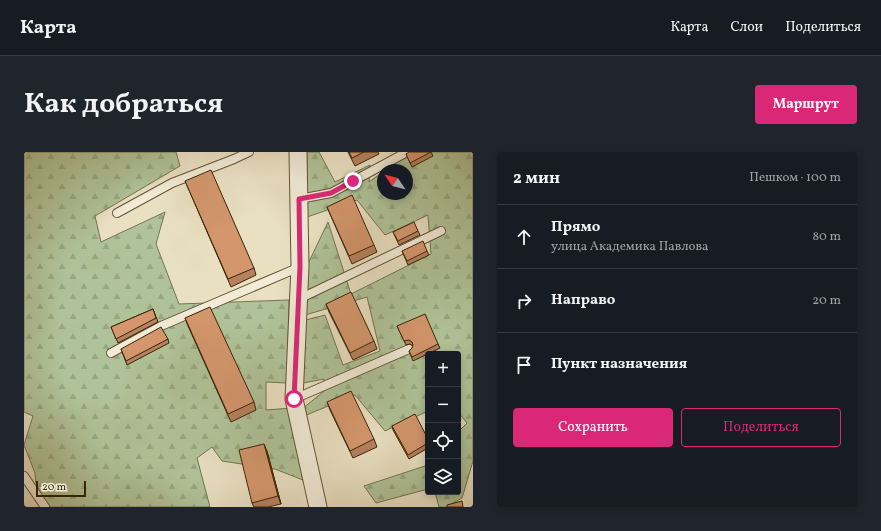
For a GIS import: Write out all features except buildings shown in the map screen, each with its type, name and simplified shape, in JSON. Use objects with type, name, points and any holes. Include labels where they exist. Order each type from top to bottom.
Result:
[{"type":"street","points":[[298,152],[300,267],[294,399],[318,507]]},
{"type":"lane","points":[[117,213],[172,183],[249,152]]},
{"type":"lane","points":[[299,199],[331,193],[407,152]]},
{"type":"lane","points":[[299,299],[441,231]]},
{"type":"lane","points":[[111,352],[161,326],[300,267]]},
{"type":"lane","points":[[294,399],[409,349]]},
{"type":"lane","points":[[24,476],[44,507]]},
{"type":"green space","points":[[24,152],[176,152],[180,166],[95,216],[101,242],[165,212],[156,244],[179,304],[289,300],[287,383],[266,382],[266,410],[292,408],[308,482],[275,469],[222,461],[212,447],[197,458],[210,507],[40,507],[38,505],[35,473],[24,445],[33,416],[24,412]]},
{"type":"green space","points":[[307,152],[319,152],[335,182],[370,165],[369,182],[377,176],[377,200],[413,200],[413,164],[394,164],[411,152],[473,152],[473,461],[462,498],[446,507],[439,507],[436,495],[461,495],[461,429],[467,423],[461,416],[461,351],[425,351],[425,412],[385,431],[355,395],[304,416],[302,409],[323,392],[324,379],[298,384],[302,321],[325,315],[343,365],[380,351],[367,297],[305,315],[307,266],[328,222],[351,294],[431,254],[428,215],[385,235],[357,200],[307,217]]},
{"type":"green space","points":[[425,466],[425,490],[376,503],[364,486]]},
{"type":"route","points":[[294,399],[300,267],[299,199],[331,193],[353,181]]}]
